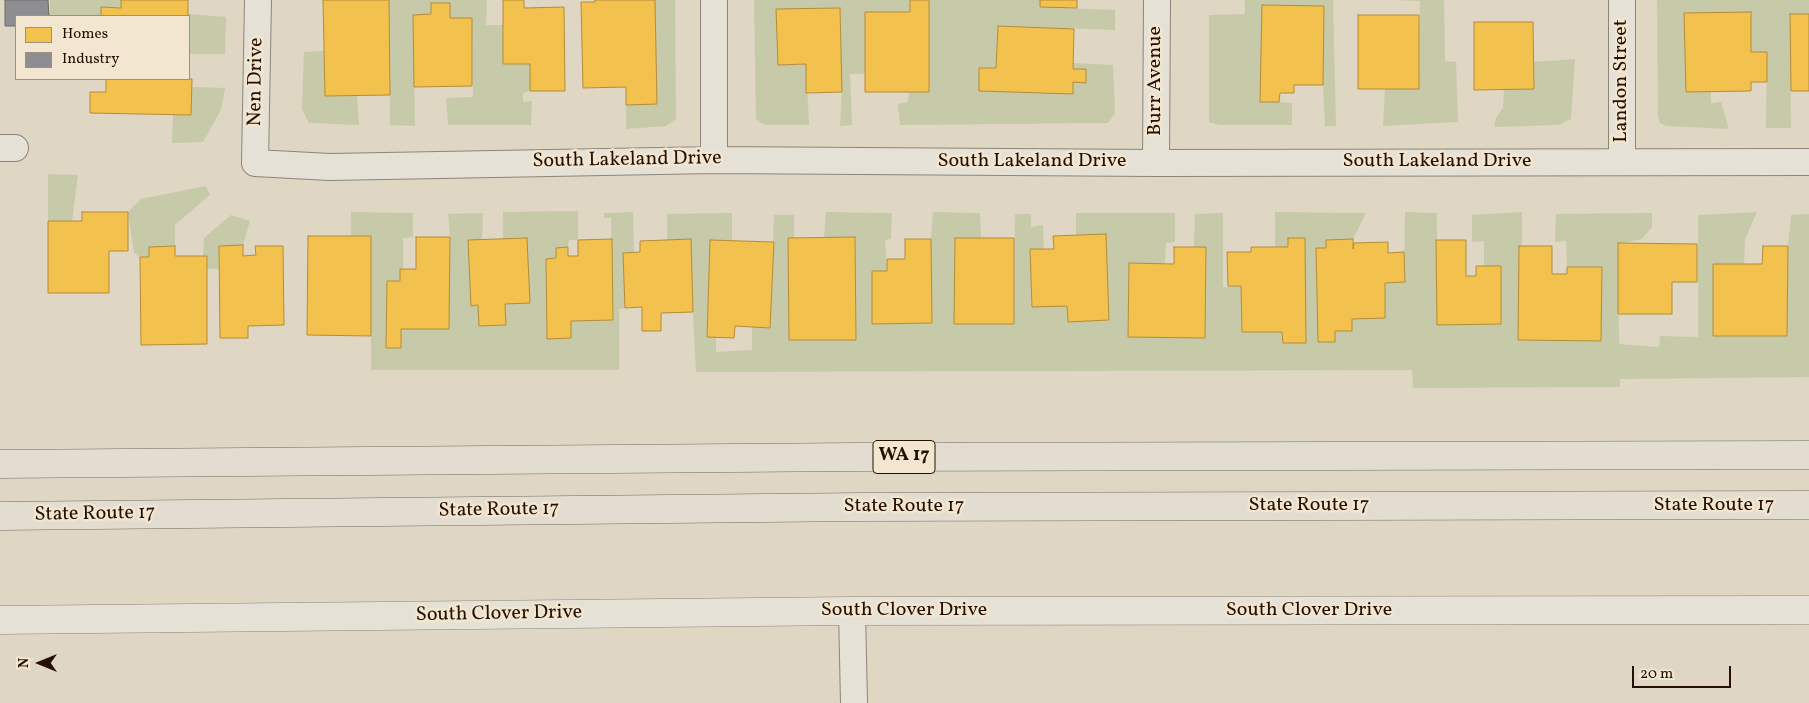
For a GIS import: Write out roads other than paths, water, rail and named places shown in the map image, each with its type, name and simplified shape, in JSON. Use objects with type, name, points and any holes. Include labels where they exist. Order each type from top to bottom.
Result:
[{"type":"highway","name":"WA 17","points":[[0,464],[856,457],[1809,455]]},
{"type":"highway","name":"State Route 17","points":[[0,516],[861,507],[1809,506]]},
{"type":"street","name":"Nen Drive","points":[[255,163],[258,0]]},
{"type":"street","points":[[714,0],[714,160]]},
{"type":"street","name":"Burr Avenue","points":[[1156,162],[1157,0]]},
{"type":"street","name":"Landon Street","points":[[1622,0],[1622,162]]},
{"type":"street","name":"South Lakeland Drive","points":[[255,163],[330,167],[714,160],[1809,162]]},
{"type":"street","name":"South Clover Drive","points":[[0,620],[852,611],[1809,610]]},
{"type":"street","points":[[852,611],[854,703]]}]
